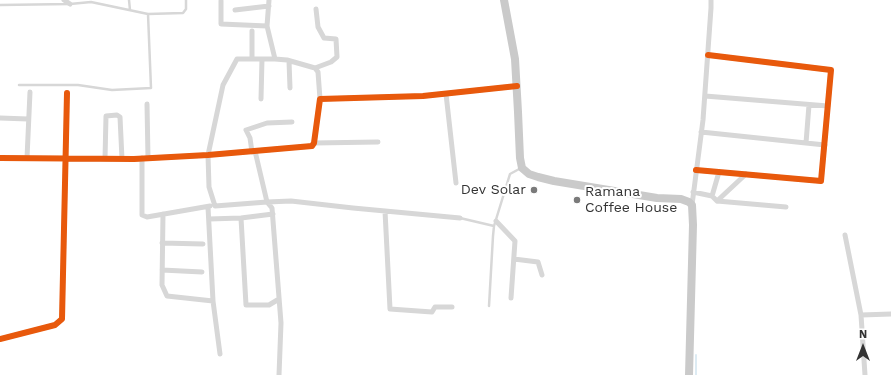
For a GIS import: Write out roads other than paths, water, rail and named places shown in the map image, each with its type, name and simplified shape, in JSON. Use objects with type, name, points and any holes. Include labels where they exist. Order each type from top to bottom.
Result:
[{"type":"main road","points":[[504,0],[515,59],[520,158],[522,168],[529,174],[554,181],[657,198],[681,200],[689,202],[692,205],[693,225],[688,375]]},
{"type":"street","points":[[64,0],[70,4]]},
{"type":"street","points":[[221,0],[221,24],[266,26]]},
{"type":"street","points":[[692,205],[705,96],[711,0]]},
{"type":"street","points":[[235,10],[269,3],[266,26],[275,59]]},
{"type":"street","points":[[215,206],[209,187],[208,155],[223,85],[238,59],[275,59],[315,68],[331,62],[337,57],[336,39],[324,38],[318,27],[316,9]]},
{"type":"street","points":[[252,31],[252,59]]},
{"type":"street","points":[[696,170],[822,181],[831,70],[708,55]]},
{"type":"street","points":[[261,99],[262,59]]},
{"type":"street","points":[[289,61],[290,88]]},
{"type":"street","points":[[314,144],[320,99],[318,72],[315,68]]},
{"type":"street","points":[[320,99],[423,96],[517,86]]},
{"type":"street","points":[[27,158],[30,92]]},
{"type":"street","points":[[0,339],[55,325],[62,319],[67,93]]},
{"type":"street","points":[[446,94],[456,183]]},
{"type":"street","points":[[705,96],[828,106]]},
{"type":"street","points":[[147,104],[142,215],[147,216],[215,206],[291,201],[460,218]]},
{"type":"street","points":[[806,143],[809,105]]},
{"type":"street","points":[[105,159],[106,116],[120,117],[122,159]]},
{"type":"street","points":[[0,118],[28,119]]},
{"type":"street","points":[[279,375],[281,323],[273,214],[272,208],[267,202],[254,151],[246,130],[267,123],[292,122]]},
{"type":"street","points":[[701,132],[825,145]]},
{"type":"street","points":[[0,158],[122,159],[208,155],[312,146],[314,144],[378,142]]},
{"type":"street","points":[[712,196],[719,172]]},
{"type":"street","points":[[717,201],[746,174]]},
{"type":"street","points":[[693,192],[712,196],[717,201],[786,207]]},
{"type":"street","points":[[208,207],[213,300],[220,354]]},
{"type":"street","points":[[385,211],[390,309],[432,312],[435,307],[452,307]]},
{"type":"street","points":[[163,214],[162,285],[167,296],[213,300]]},
{"type":"street","points":[[209,218],[240,218],[273,214]]},
{"type":"street","points":[[240,218],[246,305],[269,305],[279,299]]},
{"type":"street","points":[[495,223],[515,241],[511,298]]},
{"type":"street","points":[[845,235],[861,315],[865,375]]},
{"type":"street","points":[[162,243],[203,244]]},
{"type":"street","points":[[514,259],[538,262],[542,274]]},
{"type":"street","points":[[162,270],[202,272]]},
{"type":"street","points":[[861,315],[891,314]]},
{"type":"lane","points":[[129,0],[130,10]]},
{"type":"lane","points":[[0,5],[70,4],[91,1],[148,14],[183,13],[186,9],[186,0]]},
{"type":"lane","points":[[19,85],[78,85],[112,90],[151,88],[148,14]]},
{"type":"lane","points":[[489,306],[495,223],[510,174],[522,168]]},
{"type":"lane","points":[[460,218],[495,223]]},
{"type":"waterway","points":[[696,355],[696,375]]},
{"type":"place","name":"Dev Solar","points":[[534,190]]},
{"type":"place","name":"Ramana Coffee House","points":[[577,200]]}]
